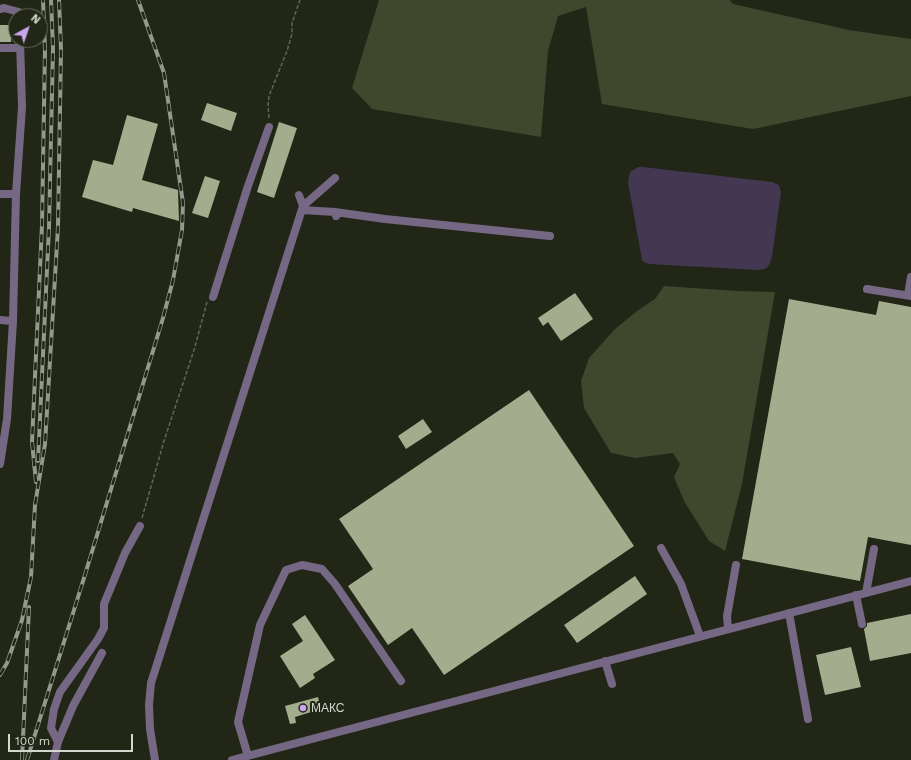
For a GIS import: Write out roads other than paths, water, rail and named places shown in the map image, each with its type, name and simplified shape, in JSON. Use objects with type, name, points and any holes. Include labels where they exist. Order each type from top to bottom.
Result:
[{"type":"street","points":[[0,464],[1,449],[7,419],[13,321],[16,194],[22,107],[20,48]]},
{"type":"street","points":[[213,297],[248,186],[269,126]]},
{"type":"street","points":[[155,760],[150,729],[151,683],[302,208],[335,178]]},
{"type":"street","points":[[0,194],[16,194]]},
{"type":"street","points":[[299,195],[302,208]]},
{"type":"street","points":[[302,208],[335,214],[550,236]]},
{"type":"street","points":[[867,288],[910,296],[911,277]]},
{"type":"street","points":[[0,320],[13,321]]},
{"type":"street","points":[[58,742],[52,728],[54,709],[60,692],[98,640],[104,628],[104,604],[125,553],[140,526]]},
{"type":"street","points":[[661,548],[681,584],[700,636]]},
{"type":"street","points":[[866,593],[874,549]]},
{"type":"street","points":[[248,756],[238,722],[260,625],[286,570],[302,565],[322,569],[335,584],[401,681]]},
{"type":"street","points":[[728,628],[727,616],[736,565]]},
{"type":"street","points":[[232,760],[728,628],[911,581]]},
{"type":"street","points":[[856,595],[862,624]]},
{"type":"street","points":[[789,612],[808,719]]},
{"type":"street","points":[[54,760],[58,742],[73,706],[102,653]]},
{"type":"street","points":[[605,661],[612,684]]},
{"type":"railway","points":[[36,482],[32,442],[42,225],[45,49],[43,0]]},
{"type":"railway","points":[[38,461],[49,227],[53,48],[51,0]]},
{"type":"railway","points":[[0,675],[7,663],[22,620],[31,577],[35,505],[45,444],[58,227],[61,49],[59,0]]},
{"type":"railway","points":[[27,760],[163,318],[173,280],[182,230],[183,203],[164,73],[138,0]]},
{"type":"railway","points":[[22,760],[29,607]]},
{"type":"place","name":"МАКС","points":[[303,708]]}]
